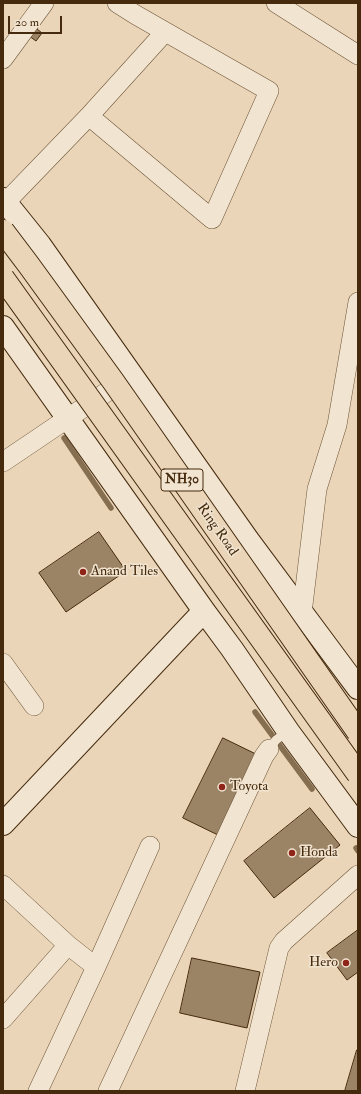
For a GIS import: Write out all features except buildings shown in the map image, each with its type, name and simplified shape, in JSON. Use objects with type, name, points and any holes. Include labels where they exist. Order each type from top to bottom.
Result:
[{"type":"highway","name":"Ring Road","points":[[3,231],[113,381],[358,732]]},
{"type":"highway","name":"Ring Road","points":[[3,278],[358,774]]},
{"type":"street","points":[[3,59],[44,3]]},
{"type":"street","points":[[89,116],[212,218],[269,91],[117,3]]},
{"type":"street","points":[[276,3],[358,55]]},
{"type":"street","points":[[165,32],[89,116],[4,200],[40,245],[248,540],[358,688]]},
{"type":"street","points":[[302,612],[317,489],[337,425],[358,302]]},
{"type":"street","points":[[3,327],[68,418],[200,616],[232,649],[278,740],[358,826]]},
{"type":"street","points":[[3,462],[132,375]]},
{"type":"street","points":[[3,824],[200,616]]},
{"type":"street","points":[[3,663],[34,706]]},
{"type":"street","points":[[108,1091],[264,756],[278,740]]},
{"type":"street","points":[[38,1091],[150,846]]},
{"type":"street","points":[[245,1091],[279,948],[284,941],[358,875]]},
{"type":"street","points":[[3,885],[68,945],[96,967]]},
{"type":"street","points":[[3,1019],[68,945]]},
{"type":"waterway","points":[[64,438],[111,508]]},
{"type":"waterway","points":[[255,712],[312,789]]},
{"type":"place","name":"Anand Tiles","points":[[83,572]]},
{"type":"place","name":"Toyota","points":[[222,787]]},
{"type":"place","name":"Honda","points":[[292,853]]},
{"type":"place","name":"Hero","points":[[346,963]]}]
